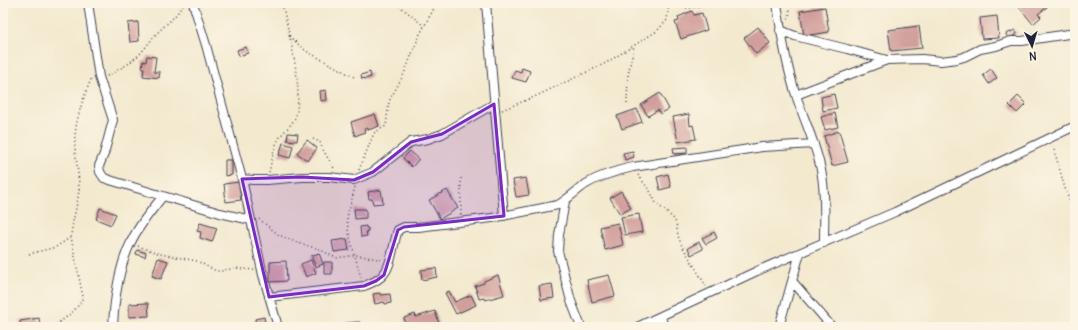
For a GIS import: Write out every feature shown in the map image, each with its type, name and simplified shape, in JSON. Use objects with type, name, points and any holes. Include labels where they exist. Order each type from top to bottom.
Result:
[{"type":"street","points":[[88,3],[97,66],[113,120],[104,154],[99,166],[100,172],[104,178],[113,182],[220,213],[251,220]]},
{"type":"street","points":[[193,3],[210,59],[242,179],[262,271],[278,327]]},
{"type":"street","points":[[486,3],[490,33],[504,216]]},
{"type":"street","points":[[777,3],[786,62],[796,95],[814,144],[821,171],[824,193],[824,243]]},
{"type":"street","points":[[782,31],[795,36],[887,60],[957,59],[980,49],[1011,41],[1075,34]]},
{"type":"street","points":[[796,95],[887,60]]},
{"type":"street","points":[[242,179],[267,180],[302,177],[356,180],[373,172],[411,142],[428,139],[442,134],[495,108]]},
{"type":"street","points":[[637,327],[757,271],[895,212],[1075,126]]},
{"type":"street","points":[[269,297],[364,286],[376,281],[384,275],[390,262],[394,240],[398,230],[404,227],[504,216],[558,205],[598,177],[632,168],[762,147],[814,144]]},
{"type":"street","points":[[114,327],[117,288],[124,257],[140,226],[163,196]]},
{"type":"street","points":[[565,201],[559,235],[558,251],[571,301],[581,327]]},
{"type":"street","points":[[779,327],[800,253]]},
{"type":"street","points":[[793,282],[832,327]]},
{"type":"street","points":[[661,317],[664,327]]},
{"type":"path","points":[[100,80],[128,64],[141,53],[156,34],[174,17],[185,3]]},
{"type":"path","points":[[267,180],[279,138],[295,117],[298,101],[298,82],[282,3]]},
{"type":"path","points":[[396,3],[424,26]]},
{"type":"path","points":[[364,286],[348,230],[347,217],[356,180],[374,134],[386,126],[389,101],[404,74],[409,58],[437,3]]},
{"type":"path","points":[[495,108],[534,97],[606,63],[658,31],[667,20],[670,6],[669,3]]},
{"type":"path","points":[[670,6],[687,9],[698,7],[706,3]]},
{"type":"path","points":[[782,31],[788,24],[790,3]]},
{"type":"path","points":[[289,36],[306,51],[354,77]]},
{"type":"path","points":[[627,104],[628,76],[634,46]]},
{"type":"path","points":[[53,327],[70,315],[82,301],[83,297],[70,237],[79,186],[74,146],[78,117],[84,95],[97,66]]},
{"type":"path","points":[[313,138],[320,142],[340,179]]},
{"type":"path","points":[[1050,138],[1075,216]]},
{"type":"path","points":[[632,168],[645,183],[656,203],[674,219],[681,244],[711,293]]},
{"type":"path","points":[[460,222],[462,178]]},
{"type":"path","points":[[249,210],[279,235],[295,242],[319,249],[336,258],[356,255],[390,262]]},
{"type":"path","points":[[29,254],[56,247],[70,237]]},
{"type":"path","points":[[130,243],[160,254],[198,261],[216,271],[236,268],[262,271]]},
{"type":"highlighted area","points":[[494,104],[504,216],[404,227],[398,230],[384,275],[376,281],[364,286],[269,297],[242,179],[302,177],[354,180],[373,172],[411,142],[442,134]]},
{"type":"building","points":[[1024,3],[1044,3],[1047,7],[1038,14],[1041,17],[1033,24],[1019,7]]},
{"type":"building","points":[[825,7],[829,32],[804,36],[800,11]]},
{"type":"building","points":[[692,11],[694,15],[702,13],[707,30],[681,39],[675,22],[679,21],[678,17]]},
{"type":"building","points":[[997,16],[999,38],[982,39],[980,18]]},
{"type":"building","points":[[138,22],[139,41],[130,42],[128,23]]},
{"type":"building","points":[[919,26],[922,48],[891,51],[888,30]]},
{"type":"building","points":[[758,27],[770,43],[756,54],[744,38]]},
{"type":"building","points":[[1015,30],[1017,34],[1008,39],[1006,34]]},
{"type":"building","points":[[246,47],[248,53],[239,56],[237,50]]},
{"type":"building","points":[[147,56],[156,57],[154,72],[160,72],[159,78],[143,76],[143,61],[146,62]]},
{"type":"building","points":[[522,68],[530,71],[526,82],[512,78],[515,70],[521,72]]},
{"type":"building","points":[[991,69],[997,78],[989,84],[983,75]]},
{"type":"building","points":[[370,72],[371,77],[362,79],[361,75]]},
{"type":"building","points":[[326,90],[327,100],[321,101],[320,91]]},
{"type":"building","points":[[660,93],[669,109],[660,114],[658,110],[648,116],[641,105]]},
{"type":"building","points":[[834,94],[837,108],[823,111],[821,97]]},
{"type":"building","points":[[1018,96],[1026,104],[1017,113],[1009,105]]},
{"type":"building","points":[[637,109],[642,122],[622,129],[617,116]]},
{"type":"building","points":[[835,113],[838,127],[825,130],[821,117]]},
{"type":"building","points":[[375,114],[379,126],[368,130],[368,128],[364,129],[365,132],[355,136],[351,122]]},
{"type":"building","points":[[689,114],[690,126],[693,125],[696,139],[678,142],[673,117]]},
{"type":"building","points":[[839,131],[848,162],[832,166],[824,136]]},
{"type":"building","points":[[288,133],[298,134],[297,141],[287,140]]},
{"type":"building","points":[[307,140],[317,148],[308,161],[297,153]]},
{"type":"building","points":[[283,143],[293,146],[290,158],[279,155]]},
{"type":"building","points":[[687,147],[687,153],[674,154],[673,148]]},
{"type":"building","points":[[410,151],[419,159],[412,167],[403,158]]},
{"type":"building","points":[[633,151],[634,157],[625,160],[623,153]]},
{"type":"building","points":[[225,160],[232,160],[232,175],[225,176]]},
{"type":"building","points":[[668,174],[671,187],[660,190],[657,177]]},
{"type":"building","points":[[526,178],[529,195],[516,197],[513,180]]},
{"type":"building","points":[[239,182],[241,200],[226,202],[224,184]]},
{"type":"building","points":[[381,190],[383,203],[373,204],[372,199],[369,199],[368,192]]},
{"type":"building","points":[[447,190],[458,208],[440,219],[429,200]]},
{"type":"building","points":[[621,191],[631,208],[620,214],[610,198]]},
{"type":"building","points":[[100,208],[116,214],[111,225],[96,219]]},
{"type":"building","points":[[354,209],[366,209],[366,218],[355,219]]},
{"type":"building","points":[[639,214],[642,232],[625,235],[621,217]]},
{"type":"building","points":[[200,223],[217,228],[212,242],[200,238],[201,232],[197,231]]},
{"type":"building","points":[[618,223],[623,245],[605,250],[600,227]]},
{"type":"building","points":[[366,226],[366,228],[368,228],[368,231],[366,231],[367,236],[361,237],[360,227]]},
{"type":"building","points":[[714,232],[717,238],[706,244],[702,238]]},
{"type":"building","points":[[347,239],[349,250],[334,252],[332,241]]},
{"type":"building","points":[[699,242],[703,249],[691,255],[688,248]]},
{"type":"building","points":[[137,250],[146,253],[145,257],[136,254]]},
{"type":"building","points":[[319,253],[323,264],[316,267],[311,256]]},
{"type":"building","points":[[158,258],[168,261],[161,279],[152,276]]},
{"type":"building","points":[[311,260],[316,273],[306,277],[301,264]]},
{"type":"building","points":[[286,261],[287,281],[270,282],[270,262]]},
{"type":"building","points":[[324,262],[332,262],[332,274],[324,274]]},
{"type":"building","points":[[436,268],[437,277],[422,280],[421,270]]},
{"type":"building","points":[[498,275],[504,295],[485,300],[484,298],[479,299],[475,286]]},
{"type":"building","points":[[609,275],[615,296],[592,302],[587,280]]},
{"type":"building","points":[[552,284],[554,298],[541,300],[539,286]]},
{"type":"building","points":[[449,291],[455,302],[471,295],[476,305],[456,314],[445,293]]},
{"type":"building","points":[[380,293],[381,295],[390,294],[391,303],[385,304],[384,302],[375,304],[373,294]]},
{"type":"building","points":[[148,303],[149,316],[129,317],[129,304]]},
{"type":"building","points":[[435,311],[440,327],[407,327],[404,318],[415,314],[416,317]]},
{"type":"building","points":[[264,317],[266,327],[256,327],[255,319]]},
{"type":"building","points":[[39,318],[40,327],[21,327],[20,321]]},
{"type":"building","points":[[360,322],[360,327],[346,327],[346,323]]}]
